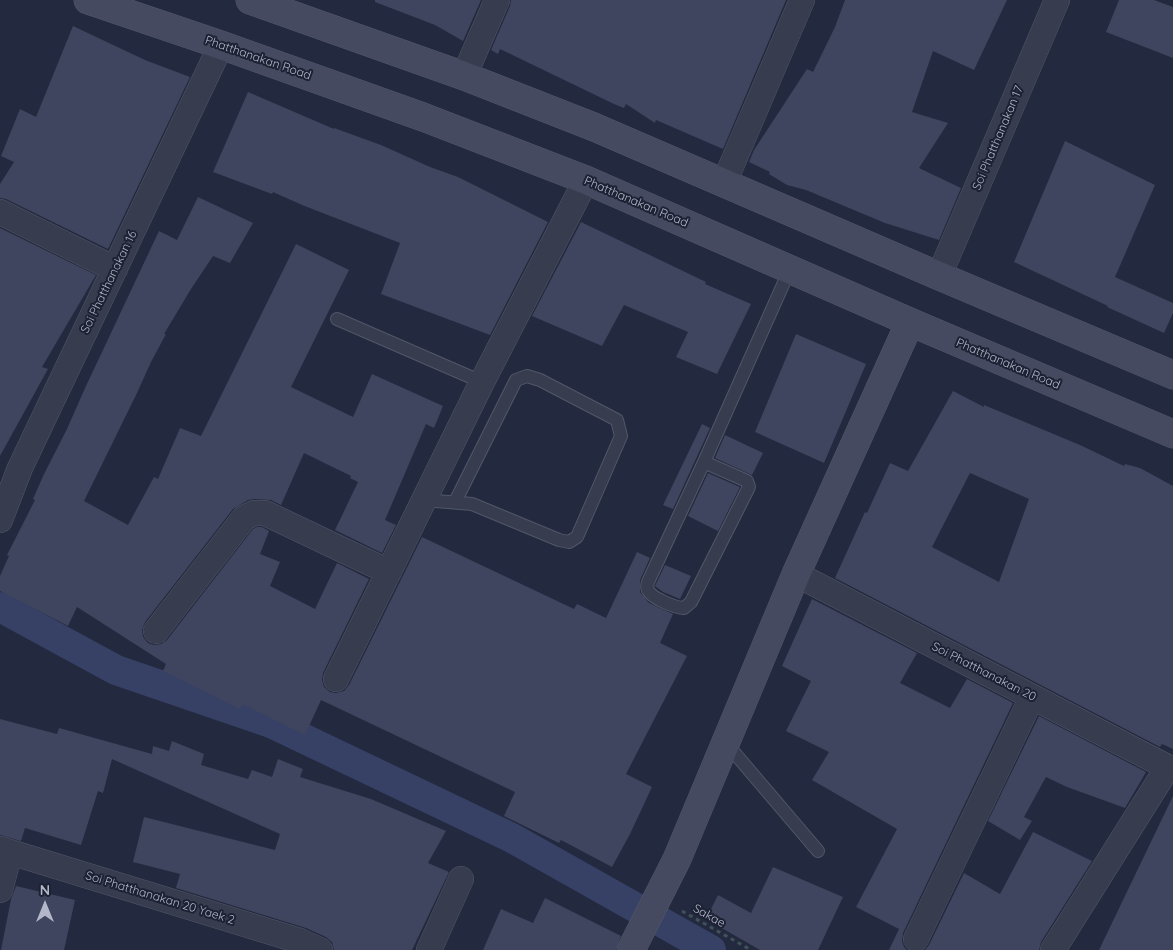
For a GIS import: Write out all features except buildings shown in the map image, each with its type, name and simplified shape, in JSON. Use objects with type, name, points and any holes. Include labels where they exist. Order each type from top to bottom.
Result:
[{"type":"main road","name":"Phatthanakan Road","points":[[88,0],[423,117],[586,180],[910,322],[1173,434]]},
{"type":"main road","points":[[250,0],[464,76],[594,127],[1173,375]]},
{"type":"main road","points":[[634,945],[676,859],[796,574],[910,322]]},
{"type":"street","points":[[464,76],[497,0]]},
{"type":"street","points":[[724,182],[802,0]]},
{"type":"street","name":"Soi Phatthanakan 17","points":[[939,276],[1057,0]]},
{"type":"street","name":"Soi Phatthanakan 16","points":[[0,520],[10,463],[115,269],[221,45]]},
{"type":"street","points":[[336,679],[482,382],[586,180]]},
{"type":"street","points":[[0,212],[115,269]]},
{"type":"street","points":[[156,631],[244,518],[254,513],[265,513],[389,572]]},
{"type":"street","name":"Soi Phatthanakan 20","points":[[796,574],[1170,769]]},
{"type":"street","points":[[916,939],[1032,697]]},
{"type":"street","points":[[1053,950],[1170,769]]},
{"type":"street","points":[[0,890],[5,850]]},
{"type":"street","name":"Soi Phatthanakan 20 Yaek 2","points":[[5,850],[300,941],[320,950]]},
{"type":"street","points":[[428,950],[461,879]]},
{"type":"lane","points":[[704,462],[747,481],[749,487],[691,602],[684,608],[677,608],[651,594],[647,589],[648,582],[790,269]]},
{"type":"lane","points":[[337,319],[482,382]]},
{"type":"lane","points":[[424,500],[472,504],[559,540],[569,542],[577,537],[621,436],[617,420],[540,380],[527,376],[516,380],[455,502]]},
{"type":"lane","points":[[725,742],[818,851]]},
{"type":"path","name":"Sakae","points":[[658,898],[751,950]]},
{"type":"waterway","points":[[0,607],[116,670],[271,723],[512,838],[711,950]]}]
